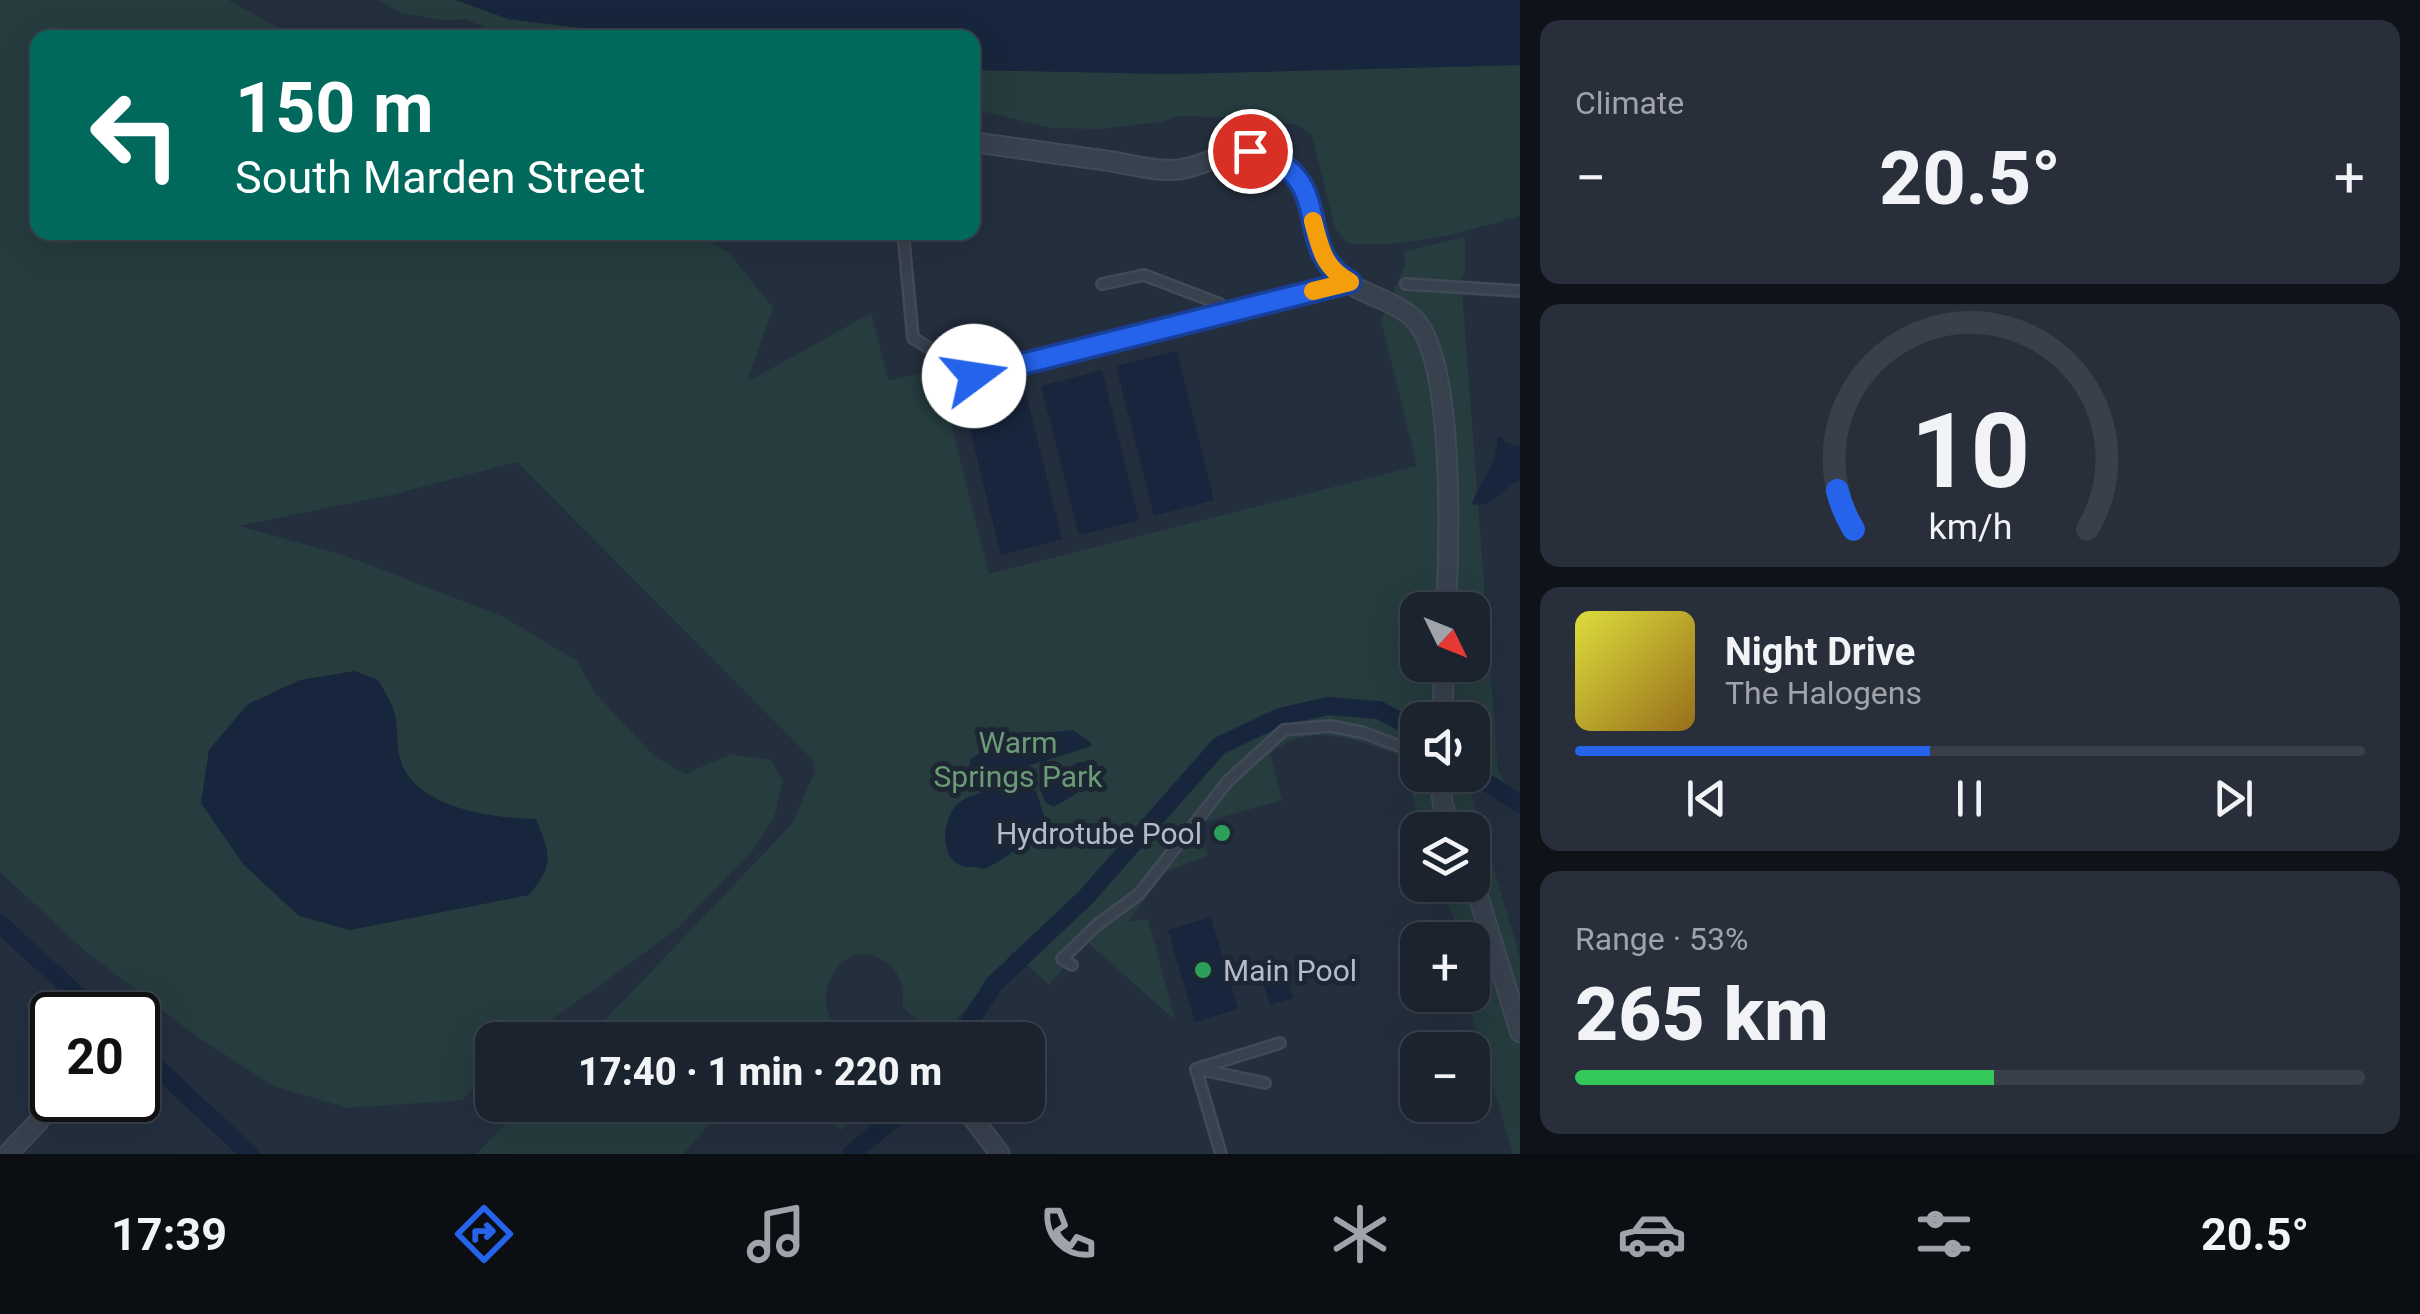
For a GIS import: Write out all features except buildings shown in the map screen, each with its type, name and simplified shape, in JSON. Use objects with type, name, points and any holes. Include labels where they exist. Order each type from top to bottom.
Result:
[{"type":"street","points":[[980,143],[1172,171],[1228,153],[1250,151],[1270,156],[1294,171],[1304,186],[1322,252],[1332,272],[1396,306],[1415,320],[1430,344],[1438,371],[1448,486],[1446,592]]},
{"type":"street","points":[[1480,902],[1520,1032]]},
{"type":"street","points":[[8,1154],[38,1122]]},
{"type":"street","points":[[975,1122],[1000,1154]]},
{"type":"lane","points":[[905,240],[913,338],[974,376],[1350,282]]},
{"type":"lane","points":[[1102,284],[1144,274],[1220,304],[1224,314]]},
{"type":"lane","points":[[1406,284],[1520,291]]},
{"type":"lane","points":[[1072,965],[1062,959],[1097,925],[1138,894],[1228,781],[1284,730],[1330,726],[1400,746]]},
{"type":"lane","points":[[1196,1069],[1280,1043]]},
{"type":"lane","points":[[1196,1069],[1265,1083]]},
{"type":"lane","points":[[1196,1069],[1221,1154]]},
{"type":"green space","name":"Warm Springs Park","points":[[0,0],[228,0],[283,30],[30,30],[30,240],[708,240],[729,253],[773,308],[747,382],[871,313],[888,381],[937,369],[989,574],[1417,466],[1381,321],[1406,263],[1403,252],[1465,237],[1465,275],[1461,277],[1485,592],[1400,592],[1400,682],[1490,682],[1490,664],[1498,771],[1508,786],[1490,775],[1490,702],[1400,702],[1400,756],[1357,741],[1321,735],[1286,743],[1270,754],[1282,800],[1201,823],[1208,855],[1166,872],[1127,922],[1148,919],[1175,1020],[1086,941],[1049,985],[1013,952],[954,1022],[919,1022],[902,1006],[901,982],[896,972],[887,963],[866,954],[849,958],[835,970],[826,1005],[834,1022],[603,1022],[792,824],[815,771],[812,759],[517,462],[391,495],[239,526],[346,556],[504,617],[577,661],[595,693],[655,757],[686,774],[731,754],[771,760],[783,781],[774,818],[753,850],[677,929],[549,1022],[475,1022],[475,1085],[463,1100],[348,1108],[273,1086],[160,1009],[160,992],[138,992],[84,950],[0,872]]},
{"type":"green space","points":[[378,0],[456,0],[508,19],[597,30],[493,30],[465,19],[445,21],[401,13]]},
{"type":"green space","points":[[1520,65],[1520,216],[1434,238],[1391,244],[1347,243],[1335,228],[1312,136],[1298,125],[1246,118],[1179,116],[1161,122],[1098,129],[1050,128],[980,111],[980,70],[1173,74]]},
{"type":"green space","points":[[1412,792],[1471,792],[1477,812],[1416,812]]},
{"type":"green space","points":[[1490,856],[1520,957],[1520,1154],[1513,1154],[1490,1076],[1490,1032],[1477,1032],[1471,1012],[1490,1012],[1490,922],[1452,922],[1447,902],[1490,902]]},
{"type":"green space","points":[[507,1122],[712,1122],[683,1154],[476,1154]]},
{"type":"green space","points":[[832,1122],[850,1122],[840,1131]]},
{"type":"water","points":[[456,0],[1520,0],[1520,65],[1173,74],[980,70],[980,30],[597,30],[508,19]]},
{"type":"water","points":[[1177,351],[1214,500],[1154,516],[1116,366]]},
{"type":"water","points":[[1102,370],[1139,520],[1079,535],[1041,386]]},
{"type":"water","points":[[1025,390],[1062,539],[1001,555],[964,405]]},
{"type":"water","points":[[1501,436],[1506,443],[1520,446],[1520,480],[1486,503],[1472,504],[1492,464]]},
{"type":"water","points":[[355,671],[378,680],[388,697],[395,715],[401,762],[414,783],[428,794],[463,809],[536,819],[548,859],[543,875],[529,895],[350,930],[299,916],[243,864],[201,803],[209,750],[248,704],[300,680]]},
{"type":"water","points":[[1073,730],[1092,746],[1015,770],[994,783],[968,791],[970,760],[990,747],[1012,738],[1028,739],[1041,733]]},
{"type":"water","points":[[1089,762],[1094,769],[1089,781],[1054,807],[1046,803],[1039,787],[1043,780],[1063,780],[1068,768]]},
{"type":"water","points":[[1015,777],[1019,789],[1036,791],[1045,818],[1018,848],[984,869],[958,864],[950,856],[945,839],[952,812],[963,800],[999,786]]},
{"type":"water","name":"Main Pool","points":[[1211,917],[1238,1009],[1195,1022],[1168,930]]},
{"type":"water","points":[[1285,972],[1293,998],[1270,1005],[1262,979]]},
{"type":"waterway","points":[[970,1022],[994,984],[1086,897],[1219,746],[1280,717],[1328,706],[1379,710],[1400,721]]},
{"type":"waterway","points":[[1490,785],[1520,804]]},
{"type":"waterway","points":[[0,924],[74,992]]},
{"type":"waterway","points":[[160,1070],[250,1154]]},
{"type":"waterway","points":[[851,1154],[890,1122]]},
{"type":"slow traffic","points":[[1313,221],[1332,272],[1350,282],[1313,291]]},
{"type":"place","name":"Hydrotube Pool","points":[[1222,833]]},
{"type":"place","name":"Main Pool","points":[[1203,970]]},
{"type":"route","points":[[974,376],[1350,282],[1332,272],[1322,252],[1304,186],[1294,171],[1270,156],[1250,151]]}]
